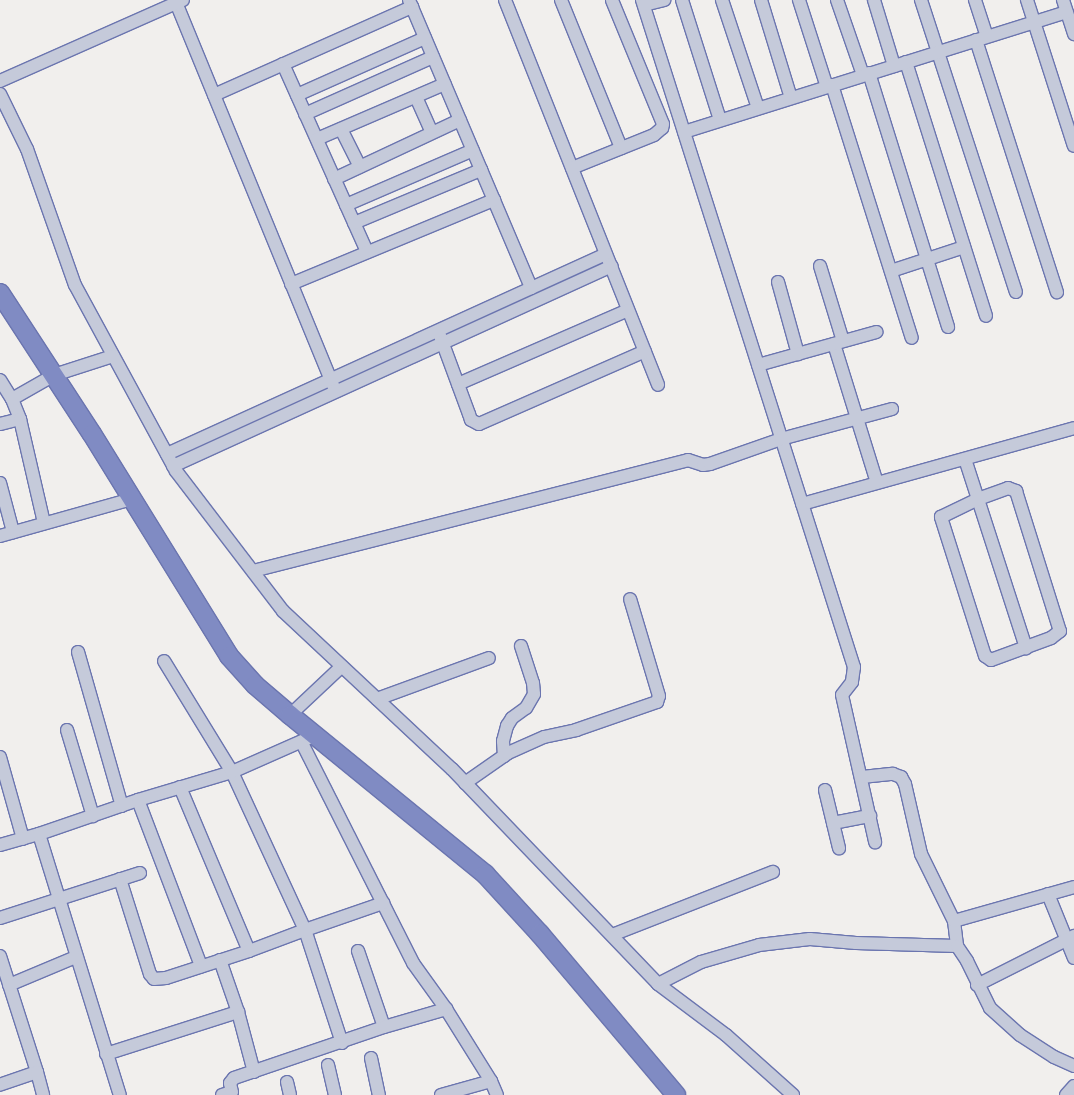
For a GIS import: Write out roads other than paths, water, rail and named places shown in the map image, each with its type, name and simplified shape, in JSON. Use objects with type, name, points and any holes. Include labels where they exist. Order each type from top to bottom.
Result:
[{"type":"highway","points":[[0,293],[54,375],[230,656],[255,685],[290,715],[308,739],[485,874],[540,934],[676,1095]]},
{"type":"street","points":[[505,0],[658,385]]},
{"type":"street","points":[[561,0],[621,148]]},
{"type":"street","points":[[572,168],[658,134],[663,124],[612,0]]},
{"type":"street","points":[[664,0],[643,2],[854,667],[852,682],[842,694],[875,842]]},
{"type":"street","points":[[682,0],[720,120]]},
{"type":"street","points":[[722,0],[758,108]]},
{"type":"street","points":[[762,0],[791,98]]},
{"type":"street","points":[[799,0],[830,86],[912,338]]},
{"type":"street","points":[[836,0],[866,74],[948,327]]},
{"type":"street","points":[[874,0],[900,64],[986,316]]},
{"type":"street","points":[[921,0],[1016,292]]},
{"type":"street","points":[[975,0],[982,38],[1057,292]]},
{"type":"street","points":[[1027,0],[1036,21],[1074,146]]},
{"type":"street","points":[[0,81],[178,1],[214,95],[333,385]]},
{"type":"street","points":[[214,95],[411,4],[531,288]]},
{"type":"street","points":[[684,132],[1036,21],[1065,6],[1074,34]]},
{"type":"street","points":[[297,95],[425,38]]},
{"type":"street","points":[[306,114],[434,57]]},
{"type":"street","points":[[283,64],[367,252]]},
{"type":"street","points":[[317,139],[445,84]]},
{"type":"street","points":[[0,94],[27,149],[75,285],[113,356],[170,460],[283,611],[465,783],[658,984],[726,1035],[792,1095]]},
{"type":"street","points":[[416,97],[432,134]]},
{"type":"street","points":[[334,179],[460,120]]},
{"type":"street","points":[[341,129],[360,167]]},
{"type":"street","points":[[346,205],[473,150]]},
{"type":"street","points":[[354,223],[481,170]]},
{"type":"street","points":[[291,284],[494,200]]},
{"type":"street","points":[[891,271],[964,247]]},
{"type":"street","points":[[440,336],[531,288],[606,254]]},
{"type":"street","points":[[170,460],[440,336],[611,266]]},
{"type":"street","points":[[820,266],[858,418],[877,484]]},
{"type":"street","points":[[778,282],[798,354]]},
{"type":"street","points":[[458,384],[628,310]]},
{"type":"street","points":[[758,365],[876,332]]},
{"type":"street","points":[[440,336],[471,420],[479,424],[645,351]]},
{"type":"street","points":[[12,399],[54,375],[113,356]]},
{"type":"street","points":[[0,380],[12,399],[20,419],[44,523]]},
{"type":"street","points":[[252,571],[688,460],[703,465],[710,464],[781,439],[892,409]]},
{"type":"street","points":[[0,424],[20,419]]},
{"type":"street","points":[[802,504],[1074,428]]},
{"type":"street","points":[[965,459],[1026,648]]},
{"type":"street","points":[[0,483],[13,532]]},
{"type":"street","points":[[1008,488],[1016,491],[1060,628],[1057,634],[1026,648],[997,659],[991,660],[985,656],[941,519],[946,513],[1008,488]]},
{"type":"street","points":[[0,536],[132,499]]},
{"type":"street","points":[[465,783],[504,756],[544,737],[576,730],[657,702],[659,696],[630,599]]},
{"type":"street","points":[[504,756],[503,741],[507,726],[512,718],[526,708],[534,694],[533,683],[521,646]]},
{"type":"street","points":[[78,652],[122,806]]},
{"type":"street","points":[[377,699],[489,658]]},
{"type":"street","points":[[164,661],[232,772],[305,930],[342,1043]]},
{"type":"street","points":[[290,715],[342,666]]},
{"type":"street","points":[[67,730],[93,816]]},
{"type":"street","points":[[0,845],[39,834],[138,800],[232,772],[308,739],[383,903],[413,963],[446,1009],[491,1081],[497,1095]]},
{"type":"street","points":[[0,757],[23,839]]},
{"type":"street","points":[[862,777],[893,774],[901,776],[905,784],[921,854],[954,921],[957,946],[967,961],[977,985],[990,1008],[1003,1022],[1037,1047],[1074,1066]]},
{"type":"street","points":[[180,787],[249,951]]},
{"type":"street","points":[[825,790],[839,848]]},
{"type":"street","points":[[138,800],[201,966]]},
{"type":"street","points":[[833,823],[870,816]]},
{"type":"street","points":[[39,834],[120,1095]]},
{"type":"street","points":[[0,918],[140,872]]},
{"type":"street","points":[[612,935],[772,872]]},
{"type":"street","points":[[120,879],[154,979],[166,978],[249,951],[383,903]]},
{"type":"street","points":[[954,921],[1074,888]]},
{"type":"street","points":[[1048,894],[1070,938],[1074,958]]},
{"type":"street","points":[[977,985],[1070,938]]},
{"type":"street","points":[[658,984],[701,962],[759,945],[810,939],[856,943],[957,946]]},
{"type":"street","points":[[358,951],[384,1027]]},
{"type":"street","points":[[0,956],[43,1095]]},
{"type":"street","points":[[9,985],[76,957]]},
{"type":"street","points":[[220,960],[238,1012],[254,1072]]},
{"type":"street","points":[[229,1094],[232,1079],[342,1043],[384,1027],[446,1009]]},
{"type":"street","points":[[106,1054],[238,1012]]},
{"type":"street","points":[[371,1058],[379,1095]]},
{"type":"street","points":[[328,1065],[335,1095]]},
{"type":"street","points":[[0,1085],[37,1072]]},
{"type":"street","points":[[440,1095],[491,1081]]},
{"type":"street","points":[[287,1082],[290,1095]]},
{"type":"street","points":[[1066,1095],[1074,1086]]}]
